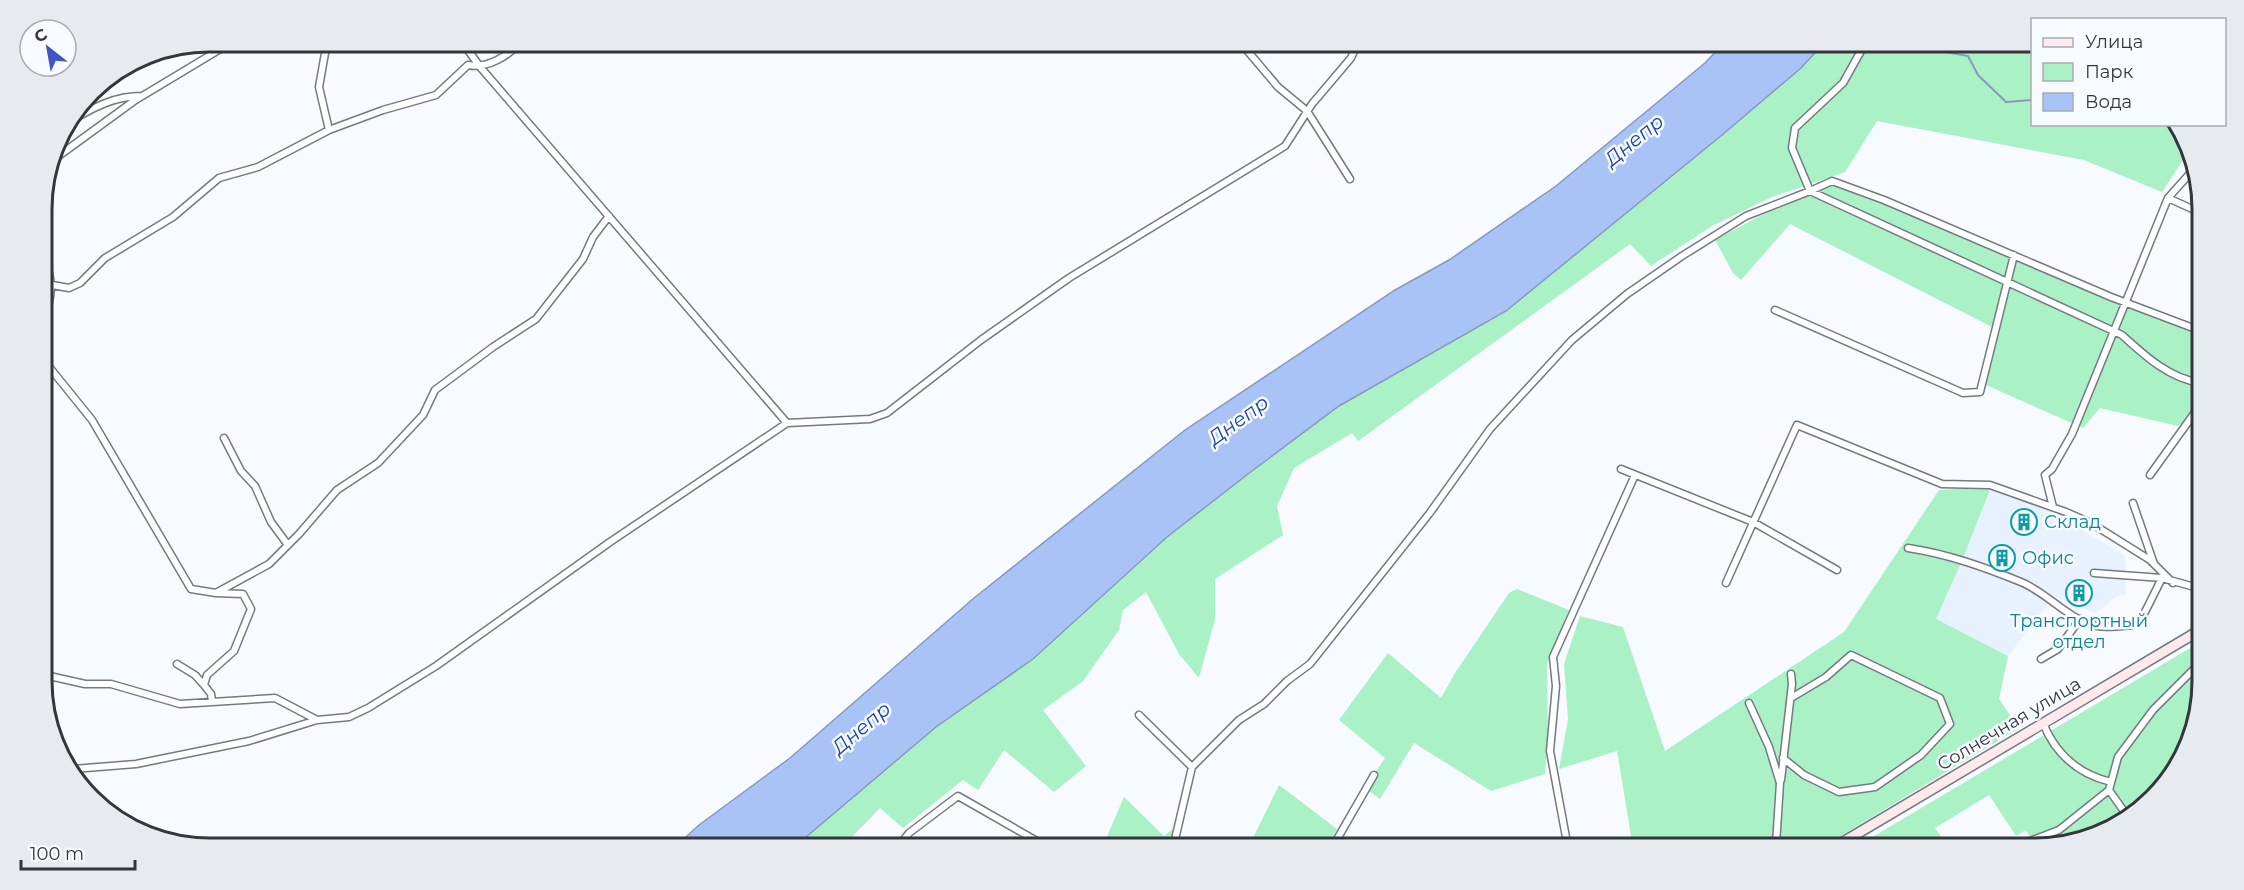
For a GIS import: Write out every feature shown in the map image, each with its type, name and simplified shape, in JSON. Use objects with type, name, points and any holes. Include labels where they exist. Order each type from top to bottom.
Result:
[{"type":"street","points":[[1249,52],[1278,87],[1307,111],[1350,179]]},
{"type":"street","points":[[80,769],[147,762],[249,741],[317,720],[349,717],[368,708],[426,672],[610,542],[787,423],[870,419],[887,412],[981,340],[1069,278],[1286,146],[1307,111],[1353,52]]},
{"type":"street","points":[[1860,52],[1843,83],[1795,128],[1792,148],[1810,190],[2122,335],[2147,358],[2184,381],[2192,382]]},
{"type":"street","points":[[63,152],[143,96],[214,53]]},
{"type":"street","points":[[325,53],[319,87],[329,130]]},
{"type":"street","points":[[470,53],[787,423]]},
{"type":"street","points":[[53,285],[69,288],[80,283],[105,258],[173,217],[219,178],[258,167],[329,130],[383,110],[436,95],[468,65],[481,68],[507,53]]},
{"type":"street","points":[[87,112],[108,100],[122,96],[143,96]]},
{"type":"street","points":[[2054,507],[2045,475],[2052,469],[2072,434],[2168,198],[2187,176]]},
{"type":"street","points":[[1175,837],[1192,767],[1239,720],[1264,704],[1287,681],[1310,664],[1429,514],[1490,429],[1572,340],[1628,294],[1682,256],[1746,216],[1832,181],[1884,200],[2192,327]]},
{"type":"street","points":[[2168,198],[2192,209]]},
{"type":"street","points":[[216,593],[268,564],[337,490],[378,463],[423,415],[435,390],[493,346],[536,319],[583,259],[593,237],[609,216]]},
{"type":"street","points":[[1775,310],[1963,393],[1980,392],[2014,255]]},
{"type":"street","points":[[53,372],[92,420],[191,589],[243,594],[251,609],[234,651],[207,675],[204,685]]},
{"type":"street","points":[[2150,475],[2192,417]]},
{"type":"street","points":[[1726,583],[1797,425],[1942,484],[1990,485],[2054,507],[2091,523],[2154,564],[2173,582]]},
{"type":"street","points":[[224,438],[241,471],[255,486],[271,522],[288,545]]},
{"type":"street","points":[[1621,470],[1753,522],[1838,570]]},
{"type":"street","points":[[1566,837],[1550,751],[1556,686],[1553,657],[1635,475]]},
{"type":"street","points":[[2133,503],[2154,564]]},
{"type":"street","points":[[1908,548],[1970,561],[1996,574],[2023,583],[2080,619],[2097,626],[2133,625],[2143,616],[2162,578]]},
{"type":"street","points":[[2094,573],[2162,578],[2192,587]]},
{"type":"street","points":[[2041,659],[2058,649],[2080,619]]},
{"type":"street","name":"Солнечная улица","points":[[1851,837],[2192,635]]},
{"type":"street","points":[[1783,758],[1804,775],[1839,792],[1875,787],[1921,755],[1950,724],[1940,698],[1851,655],[1826,677],[1791,698]]},
{"type":"street","points":[[177,664],[195,675],[211,694],[212,700]]},
{"type":"street","points":[[2045,837],[2059,830],[2109,790],[2118,758],[2153,710],[2192,671]]},
{"type":"street","points":[[1776,837],[1780,783],[1791,698],[1791,674]]},
{"type":"street","points":[[53,677],[85,684],[111,684],[131,688],[180,704],[212,700],[275,698],[317,720]]},
{"type":"street","points":[[1749,703],[1769,747],[1780,783]]},
{"type":"street","points":[[1139,715],[1192,767]]},
{"type":"street","points":[[2043,723],[2050,741],[2065,759],[2093,778],[2111,782]]},
{"type":"street","points":[[1338,837],[1374,775]]},
{"type":"street","points":[[2109,790],[2123,810]]},
{"type":"street","points":[[905,838],[958,796],[1031,838]]},
{"type":"shaded area","points":[[1991,487],[2053,507],[2068,521],[2125,556],[2125,595],[2117,596],[2096,613],[2053,597],[2008,656],[1935,620],[1964,556]]},
{"type":"green space","points":[[1816,52],[2031,52],[2031,126],[2167,126],[2180,149],[2183,160],[2162,192],[2084,160],[1877,121],[1845,172],[1772,197],[1712,226],[1651,266],[1630,244],[1358,441],[1352,433],[1294,468],[1277,506],[1283,535],[1215,579],[1215,619],[1199,678],[1179,654],[1146,592],[1123,610],[1119,630],[1083,681],[1043,710],[1086,766],[1054,792],[1004,750],[978,790],[963,780],[903,828],[880,808],[851,838],[805,838],[936,727],[1033,659],[1167,537],[1248,474],[1339,406],[1506,311],[1801,68]]},
{"type":"green space","points":[[1836,180],[2192,329],[2192,418],[2178,426],[2100,408],[2083,428],[1979,382],[1994,328],[1790,224],[1741,280],[1733,273],[1715,240],[1784,203]]},
{"type":"green space","points":[[1991,487],[1936,619],[2008,656],[1999,699],[2019,728],[1839,837],[1631,837],[1617,751],[1559,769],[1568,719],[1564,664],[1580,616],[1623,627],[1665,751],[1844,632],[1939,490]]},
{"type":"green space","points":[[1517,589],[1569,610],[1547,664],[1548,737],[1545,774],[1491,791],[1414,743],[1380,799],[1365,788],[1385,758],[1339,720],[1388,653],[1441,698],[1455,673],[1509,593]]},
{"type":"green space","points":[[2192,647],[2190,701],[2183,731],[2175,750],[2146,792],[2122,811],[2085,829],[2065,834],[2030,837],[2026,830],[2016,836],[1989,795],[1935,828],[1942,837],[1872,837]]},
{"type":"green space","points":[[1279,785],[1337,829],[1333,837],[1253,837]]},
{"type":"green space","points":[[1124,797],[1164,836],[1174,828],[1173,837],[1107,838]]},
{"type":"water","name":"Днепр","points":[[1715,52],[1816,52],[1801,68],[1722,135],[1506,311],[1339,406],[1248,474],[1167,537],[1033,659],[936,727],[805,838],[685,838],[790,758],[974,598],[1185,430],[1395,290],[1449,260],[1556,186]]},
{"type":"waterway","points":[[1946,52],[1968,56],[1978,75],[2006,102],[2031,100]]},
{"type":"place","name":"Склад","points":[[2024,522]]},
{"type":"place","name":"Офис","points":[[2002,558]]},
{"type":"place","name":"Транспортный отдел","points":[[2079,593]]}]
